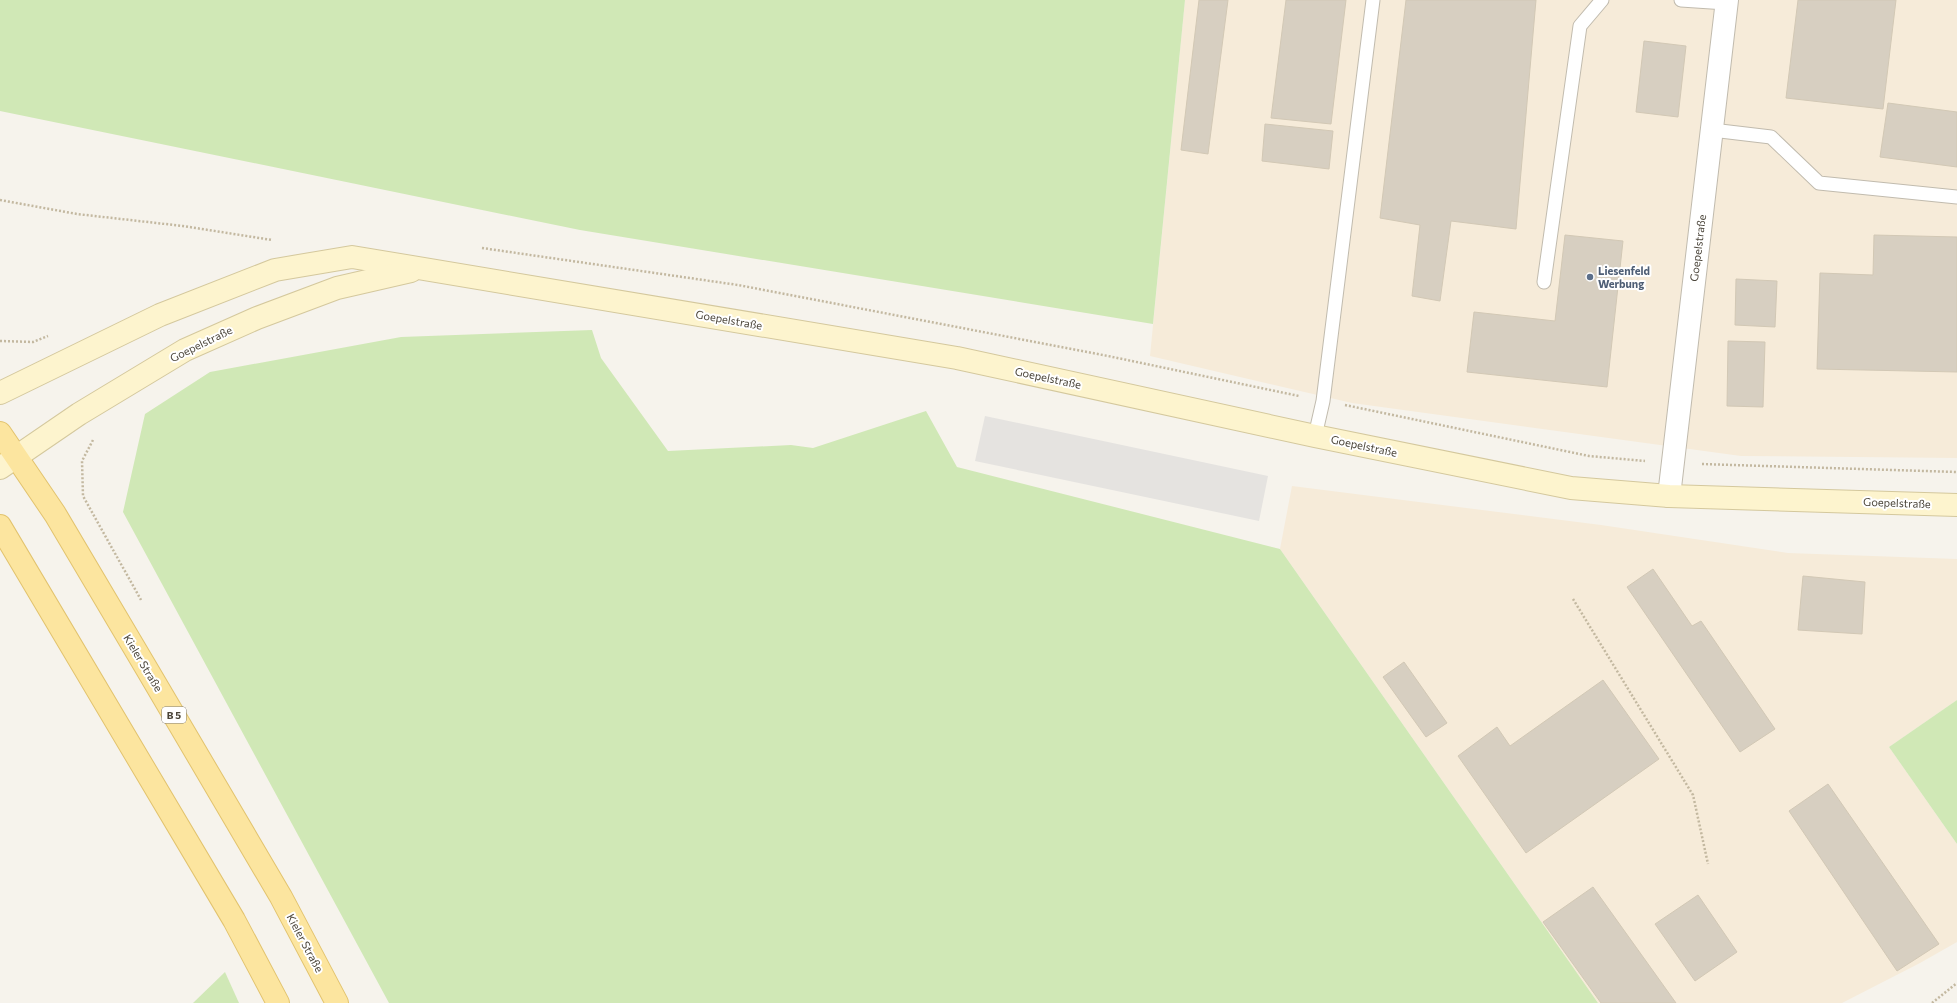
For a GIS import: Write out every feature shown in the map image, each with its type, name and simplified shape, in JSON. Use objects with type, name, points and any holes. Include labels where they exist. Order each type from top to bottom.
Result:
[{"type":"main road","name":"Kieler Straße","points":[[0,433],[8,462],[55,514],[281,897],[337,1003]]},
{"type":"main road","points":[[0,526],[234,920],[278,1003]]},
{"type":"street","name":"Goepelstraße","points":[[1669,496],[1726,1]]},
{"type":"street","name":"Goepelstraße","points":[[0,393],[160,315],[275,270],[352,257],[957,358],[1315,436],[1571,488],[1669,496],[1957,505]]},
{"type":"street","name":"Goepelstraße","points":[[8,462],[79,414],[185,350],[257,318],[337,288],[424,268]]},
{"type":"lane","points":[[1315,436],[1323,401],[1373,0]]},
{"type":"lane","points":[[1544,282],[1580,26],[1602,0]]},
{"type":"lane","points":[[1681,0],[1726,1]]},
{"type":"lane","points":[[1712,130],[1771,137],[1819,183],[1957,197]]},
{"type":"path","points":[[0,200],[78,214],[183,226],[274,240]]},
{"type":"path","points":[[0,341],[33,342],[50,368]]},
{"type":"path","points":[[79,414],[94,438],[82,462],[84,496],[144,605]]},
{"type":"path","points":[[1573,599],[1693,795],[1708,864]]},
{"type":"path","points":[[1932,1003],[1957,984]]},
{"type":"shaded area","points":[[1185,0],[1957,0],[1957,458],[1741,456],[1352,403],[1150,356]]},
{"type":"shaded area","points":[[985,416],[1268,476],[1259,521],[975,461]]},
{"type":"shaded area","points":[[1292,486],[1601,525],[1788,553],[1957,559],[1957,700],[1889,747],[1957,844],[1957,942],[1920,963],[1842,1003],[1598,1003],[1280,549]]},
{"type":"green space","points":[[0,0],[1185,0],[1153,324],[580,230],[0,111]]},
{"type":"green space","points":[[592,330],[601,358],[668,451],[791,445],[813,448],[926,411],[957,467],[1280,549],[1598,1003],[389,1003],[123,512],[145,414],[210,372],[401,337]]},
{"type":"green space","points":[[1957,700],[1957,844],[1889,747]]},
{"type":"green space","points":[[225,972],[239,1003],[193,1003]]},
{"type":"building","points":[[1199,0],[1228,0],[1208,154],[1181,150]]},
{"type":"building","points":[[1286,0],[1346,0],[1331,124],[1271,118]]},
{"type":"building","points":[[1406,0],[1536,0],[1516,229],[1451,221],[1440,301],[1412,296],[1420,225],[1380,218]]},
{"type":"building","points":[[1798,0],[1896,0],[1883,109],[1786,98]]},
{"type":"building","points":[[1644,41],[1686,46],[1678,117],[1636,112]]},
{"type":"building","points":[[1888,103],[1957,112],[1957,167],[1880,157]]},
{"type":"building","points":[[1265,124],[1333,131],[1329,169],[1262,161]]},
{"type":"building","name":"Liesenfeld Werbung","points":[[1565,235],[1623,241],[1607,387],[1467,372],[1474,312],[1555,321]]},
{"type":"building","points":[[1874,235],[1957,237],[1957,372],[1817,369],[1820,273],[1873,275]]},
{"type":"building","points":[[1736,279],[1777,281],[1775,327],[1735,325]]},
{"type":"building","points":[[1728,341],[1765,342],[1763,407],[1727,406]]},
{"type":"building","points":[[1653,569],[1692,626],[1701,621],[1775,729],[1740,752],[1627,587]]},
{"type":"building","points":[[1803,576],[1865,582],[1862,634],[1798,630]]},
{"type":"building","points":[[1404,662],[1447,723],[1426,737],[1383,677]]},
{"type":"building","points":[[1603,680],[1659,759],[1526,853],[1458,756],[1497,727],[1510,746]]},
{"type":"building","points":[[1828,784],[1939,944],[1897,971],[1789,811]]},
{"type":"building","points":[[1593,887],[1676,1003],[1601,1003],[1543,922]]},
{"type":"building","points":[[1698,895],[1737,952],[1695,981],[1655,924]]},
{"type":"place","name":"Liesenfeld Werbung","points":[[1590,277]]}]
